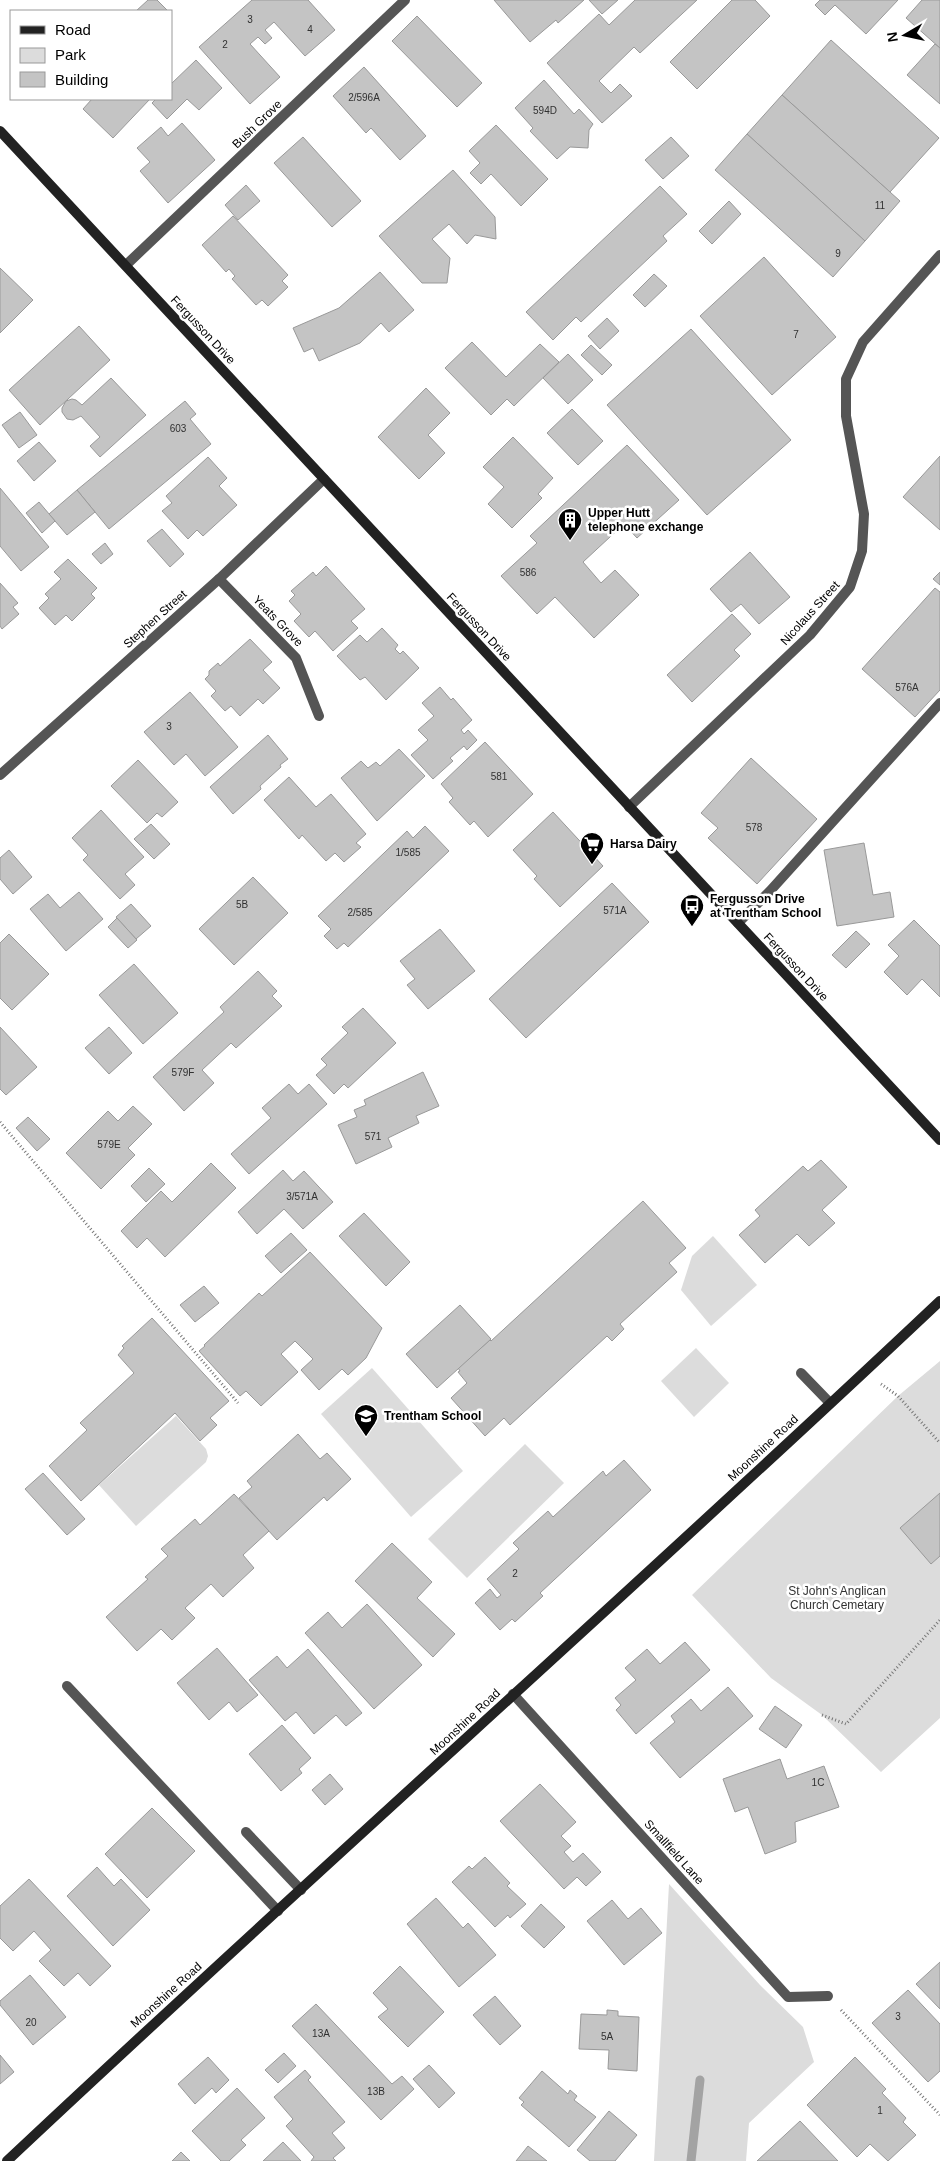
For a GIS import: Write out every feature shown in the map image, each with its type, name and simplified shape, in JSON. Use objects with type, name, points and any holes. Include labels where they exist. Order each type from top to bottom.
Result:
[{"type":"main road","name":"Fergusson Drive","points":[[0,131],[940,1140]]},
{"type":"main road","name":"Moonshine Road","points":[[7,2161],[160,2017],[301,1890],[940,1301]]},
{"type":"street","name":"Bush Grove","points":[[126,266],[405,0]]},
{"type":"street","name":"Nicolaus Street","points":[[630,807],[810,635],[850,587],[862,551],[864,514],[846,416],[846,379],[863,342],[940,255]]},
{"type":"street","name":"Stephen Street","points":[[0,775],[220,579],[324,479]]},
{"type":"street","name":"Yeats Grove","points":[[220,579],[296,658],[319,716]]},
{"type":"street","points":[[738,923],[770,891],[940,703]]},
{"type":"street","points":[[801,1373],[830,1403]]},
{"type":"street","points":[[67,1686],[278,1911]]},
{"type":"street","name":"Smallfield Lane","points":[[513,1694],[788,1997],[828,1996]]},
{"type":"street","points":[[246,1832],[301,1890]]},
{"type":"path","points":[[0,1122],[238,1403]]},
{"type":"path","points":[[865,1372],[898,1396],[940,1443]]},
{"type":"path","points":[[822,1716],[846,1724],[940,1620]]},
{"type":"path","points":[[828,1996],[940,2115]]},
{"type":"green space","points":[[713,1236],[757,1285],[711,1326],[681,1290],[692,1256]]},
{"type":"green space","points":[[696,1348],[729,1383],[694,1417],[661,1381]]},
{"type":"green space","name":"St John's Anglican Church Cemetary","points":[[940,1361],[940,1718],[881,1772],[822,1715],[771,1678],[692,1595],[898,1396]]},
{"type":"green space","points":[[372,1368],[463,1471],[411,1517],[321,1414]]},
{"type":"green space","points":[[176,1416],[206,1449],[208,1456],[206,1462],[136,1526],[99,1485]]},
{"type":"green space","points":[[525,1444],[564,1483],[467,1578],[428,1539]]},
{"type":"green space","points":[[669,1884],[760,1985],[803,2027],[814,2062],[749,2123],[746,2161],[654,2161]]},
{"type":"building","points":[[148,0],[157,0],[167,10],[137,10]]},
{"type":"building","points":[[252,0],[308,0],[335,30],[305,56],[274,22],[265,30],[272,38],[265,44],[258,37],[250,44],[280,77],[250,104],[199,47]]},
{"type":"building","points":[[494,0],[584,0],[558,23],[556,20],[530,42]]},
{"type":"building","points":[[589,0],[618,0],[602,14]]},
{"type":"building","points":[[635,0],[697,0],[640,53],[634,47],[599,81],[611,93],[620,84],[632,96],[602,123],[547,63],[599,14],[609,25]]},
{"type":"building","points":[[732,0],[755,0],[770,16],[697,89],[670,62]]},
{"type":"building","points":[[820,0],[898,0],[866,34],[835,5],[825,15],[815,5]]},
{"type":"building","points":[[922,0],[940,0],[940,48],[906,18]]},
{"type":"building","points":[[417,16],[482,83],[457,107],[392,41]]},
{"type":"building","points":[[831,40],[939,138],[890,192],[782,95]]},
{"type":"building","points":[[935,44],[940,48],[940,104],[907,75]]},
{"type":"building","points":[[196,60],[222,88],[199,110],[187,99],[167,119],[152,103],[155,100],[172,100],[172,83]]},
{"type":"building","points":[[364,67],[426,136],[400,160],[371,128],[366,133],[333,96]]},
{"type":"building","points":[[544,80],[574,114],[579,109],[593,124],[589,130],[588,148],[570,147],[557,159],[530,131],[533,128],[515,108]]},
{"type":"building","points":[[782,95],[900,201],[865,241],[747,134]]},
{"type":"building","points":[[91,100],[149,100],[113,138],[83,109]]},
{"type":"building","points":[[182,123],[215,160],[168,203],[140,171],[150,162],[137,148],[161,127],[168,136]]},
{"type":"building","points":[[496,125],[548,179],[521,206],[491,174],[481,184],[470,173],[480,163],[469,151]]},
{"type":"building","points":[[747,134],[865,241],[833,277],[715,170]]},
{"type":"building","points":[[303,137],[361,201],[332,227],[274,163]]},
{"type":"building","points":[[671,137],[689,156],[663,179],[645,160]]},
{"type":"building","points":[[453,170],[495,217],[496,239],[475,235],[467,244],[449,224],[432,239],[450,258],[447,283],[422,283],[379,236]]},
{"type":"building","points":[[246,185],[260,201],[238,220],[225,205]]},
{"type":"building","points":[[660,186],[687,214],[663,236],[667,241],[581,322],[576,317],[553,340],[526,312]]},
{"type":"building","points":[[729,201],[741,214],[712,244],[699,231]]},
{"type":"building","points":[[233,216],[288,275],[282,281],[288,287],[268,306],[262,300],[256,305],[232,279],[235,276],[229,269],[226,272],[202,245]]},
{"type":"building","points":[[764,257],[836,337],[772,395],[700,316]]},
{"type":"building","points":[[0,268],[33,300],[0,333]]},
{"type":"building","points":[[380,272],[414,310],[389,332],[381,323],[360,343],[319,361],[313,348],[304,352],[293,328],[339,308]]},
{"type":"building","points":[[654,274],[667,286],[645,307],[633,295]]},
{"type":"building","points":[[607,318],[619,331],[600,349],[588,336]]},
{"type":"building","points":[[79,326],[110,360],[40,425],[9,390]]},
{"type":"building","points":[[691,329],[791,440],[707,515],[607,405]]},
{"type":"building","points":[[472,342],[506,377],[540,344],[559,362],[514,406],[507,399],[491,415],[445,368]]},
{"type":"building","points":[[591,345],[612,365],[602,375],[581,355]]},
{"type":"building","points":[[568,354],[593,380],[568,404],[543,378]]},
{"type":"building","points":[[111,378],[146,415],[100,457],[90,446],[100,437],[81,416],[73,420],[67,419],[62,412],[62,408],[66,401],[72,399],[82,405]]},
{"type":"building","points":[[426,388],[450,413],[428,435],[445,453],[419,479],[378,437]]},
{"type":"building","points":[[185,401],[196,414],[190,419],[211,444],[109,529],[77,490]]},
{"type":"building","points":[[572,409],[603,441],[578,465],[547,433]]},
{"type":"building","points":[[20,412],[37,435],[19,448],[2,425]]},
{"type":"building","points":[[513,437],[553,478],[538,494],[542,498],[512,528],[488,504],[504,487],[483,467]]},
{"type":"building","points":[[39,442],[56,461],[34,481],[17,461]]},
{"type":"building","name":"Upper Hutt telephone exchange","points":[[627,445],[679,500],[637,538],[624,524],[583,562],[601,583],[615,570],[639,595],[594,638],[555,597],[537,614],[501,576],[537,543],[530,536]]},
{"type":"building","points":[[940,456],[940,530],[903,497]]},
{"type":"building","points":[[208,457],[227,478],[219,486],[237,505],[203,536],[197,530],[188,539],[162,511],[172,503],[166,496]]},
{"type":"building","points":[[0,488],[49,547],[21,571],[0,546]]},
{"type":"building","points":[[77,490],[95,512],[67,535],[49,514]]},
{"type":"building","points":[[39,502],[55,521],[42,533],[26,513]]},
{"type":"building","points":[[162,529],[184,554],[170,567],[147,541]]},
{"type":"building","points":[[105,543],[113,554],[101,564],[92,554]]},
{"type":"building","points":[[750,552],[790,597],[759,624],[741,604],[731,612],[710,589]]},
{"type":"building","points":[[68,559],[97,588],[91,594],[95,598],[72,621],[66,615],[55,625],[39,608],[49,598],[45,594],[61,579],[54,572]]},
{"type":"building","points":[[326,566],[365,609],[351,621],[358,628],[333,651],[315,631],[309,637],[294,621],[301,614],[289,601],[295,595],[291,591],[313,572],[316,576]]},
{"type":"building","points":[[940,572],[940,585],[933,579]]},
{"type":"building","points":[[0,583],[18,603],[13,607],[19,614],[2,629],[0,626]]},
{"type":"building","points":[[935,588],[940,592],[940,690],[915,717],[862,669]]},
{"type":"building","points":[[732,614],[751,634],[734,650],[740,656],[692,702],[667,675]]},
{"type":"building","points":[[382,628],[398,645],[395,649],[400,654],[403,651],[419,668],[386,700],[365,677],[360,680],[337,656],[360,635],[367,642]]},
{"type":"building","points":[[250,639],[272,662],[263,670],[280,688],[263,704],[258,699],[240,716],[231,706],[225,711],[211,696],[216,691],[205,679],[209,675],[209,671],[218,663],[220,666]]},
{"type":"building","points":[[440,687],[451,700],[453,698],[472,720],[461,730],[464,734],[468,730],[477,740],[467,750],[464,746],[450,758],[453,761],[433,779],[411,755],[428,740],[418,730],[434,716],[422,703]]},
{"type":"building","points":[[190,692],[238,747],[205,776],[186,754],[174,765],[144,732]]},
{"type":"building","points":[[268,735],[288,759],[260,786],[261,789],[233,814],[210,787]]},
{"type":"building","points":[[485,742],[533,794],[488,837],[474,821],[470,825],[449,802],[453,798],[441,784]]},
{"type":"building","points":[[399,749],[425,776],[377,821],[341,778],[361,761],[368,768],[376,762],[380,766]]},
{"type":"building","points":[[751,758],[817,819],[757,884],[708,838],[718,828],[701,813]]},
{"type":"building","points":[[138,760],[178,802],[162,817],[157,813],[147,823],[111,786]]},
{"type":"building","points":[[289,777],[316,807],[331,794],[366,834],[356,843],[361,847],[344,862],[335,853],[326,861],[302,835],[299,839],[264,800]]},
{"type":"building","points":[[101,810],[144,857],[125,874],[135,885],[120,899],[83,860],[88,855],[72,838]]},
{"type":"building","points":[[553,812],[603,866],[560,907],[534,879],[537,876],[513,850]]},
{"type":"building","points":[[151,824],[170,844],[154,859],[134,839]]},
{"type":"building","points":[[425,826],[449,851],[348,947],[344,943],[337,949],[324,936],[331,929],[318,916],[407,831],[413,838]]},
{"type":"building","points":[[864,843],[873,895],[890,892],[894,917],[837,926],[824,850]]},
{"type":"building","points":[[9,850],[32,877],[13,894],[0,879],[0,858]]},
{"type":"building","points":[[253,877],[288,913],[234,965],[199,929]]},
{"type":"building","points":[[612,883],[649,922],[526,1038],[489,999]]},
{"type":"building","points":[[79,892],[103,919],[66,951],[30,909],[48,894],[60,908]]},
{"type":"building","points":[[131,904],[151,926],[136,939],[116,917]]},
{"type":"building","points":[[117,918],[137,940],[128,948],[108,927]]},
{"type":"building","points":[[914,920],[940,946],[940,997],[922,979],[907,995],[884,972],[899,956],[888,945]]},
{"type":"building","points":[[440,929],[475,971],[428,1009],[407,985],[415,979],[400,961]]},
{"type":"building","points":[[856,931],[870,944],[846,968],[832,955]]},
{"type":"building","points":[[9,934],[49,974],[12,1010],[0,998],[0,943]]},
{"type":"building","points":[[134,964],[178,1013],[143,1044],[99,995]]},
{"type":"building","points":[[258,971],[277,991],[272,996],[282,1006],[236,1048],[231,1043],[202,1070],[214,1083],[184,1111],[153,1077],[224,1012],[220,1007]]},
{"type":"building","points":[[363,1008],[396,1043],[348,1088],[344,1084],[334,1094],[316,1075],[327,1065],[321,1059],[348,1033],[342,1027]]},
{"type":"building","points":[[0,1027],[37,1067],[6,1095],[0,1089]]},
{"type":"building","points":[[109,1027],[132,1053],[109,1074],[85,1048]]},
{"type":"building","points":[[423,1072],[439,1106],[416,1116],[419,1123],[388,1138],[392,1147],[356,1164],[338,1125],[357,1117],[354,1110],[366,1105],[364,1100]]},
{"type":"building","points":[[289,1084],[298,1094],[309,1084],[327,1104],[249,1174],[231,1154],[271,1118],[262,1108]]},
{"type":"building","points":[[133,1106],[152,1124],[128,1148],[135,1155],[101,1189],[66,1153],[108,1111],[118,1121]]},
{"type":"building","points":[[28,1117],[50,1139],[37,1151],[16,1128]]},
{"type":"building","points":[[821,1160],[847,1187],[822,1210],[835,1223],[809,1246],[797,1234],[765,1263],[739,1235],[760,1216],[755,1210],[803,1166],[808,1171]]},
{"type":"building","points":[[211,1163],[236,1188],[165,1257],[147,1238],[137,1248],[121,1231],[161,1191],[172,1202]]},
{"type":"building","points":[[149,1168],[165,1184],[146,1202],[131,1186]]},
{"type":"building","points":[[283,1170],[293,1181],[304,1171],[333,1202],[303,1229],[284,1209],[257,1234],[238,1212]]},
{"type":"building","points":[[643,1201],[686,1248],[669,1263],[677,1272],[620,1324],[624,1329],[612,1341],[607,1336],[510,1425],[504,1418],[485,1436],[451,1398],[467,1383],[458,1372],[460,1371],[458,1368],[491,1341]]},
{"type":"building","points":[[364,1213],[410,1262],[386,1286],[339,1236]]},
{"type":"building","points":[[291,1233],[307,1250],[281,1273],[265,1256]]},
{"type":"building","points":[[310,1252],[382,1328],[366,1358],[348,1375],[342,1369],[319,1390],[301,1370],[313,1359],[295,1341],[281,1354],[298,1372],[261,1406],[246,1391],[240,1396],[199,1351],[259,1293],[262,1296]]},
{"type":"building","points":[[204,1286],[219,1303],[195,1322],[180,1305]]},
{"type":"building","points":[[460,1305],[491,1339],[437,1388],[406,1354]]},
{"type":"building","points":[[152,1318],[229,1401],[210,1418],[217,1425],[200,1441],[175,1413],[81,1501],[49,1466],[87,1430],[80,1423],[134,1373],[118,1355],[124,1348],[122,1346]]},
{"type":"building","points":[[298,1434],[320,1459],[327,1453],[351,1479],[327,1501],[324,1497],[277,1540],[239,1498],[252,1487],[247,1481]]},
{"type":"building","points":[[624,1460],[651,1490],[540,1593],[543,1596],[515,1622],[512,1619],[500,1630],[475,1603],[490,1589],[497,1598],[501,1595],[487,1579],[519,1549],[513,1543],[548,1511],[553,1517],[603,1471],[606,1476]]},
{"type":"building","points":[[43,1473],[85,1519],[67,1535],[25,1489]]},
{"type":"building","points":[[940,1493],[940,1556],[931,1564],[900,1528]]},
{"type":"building","points":[[234,1494],[269,1531],[243,1555],[254,1568],[223,1597],[211,1584],[185,1608],[195,1618],[172,1640],[161,1629],[137,1651],[106,1617],[148,1579],[145,1577],[168,1556],[161,1549],[195,1519],[200,1525]]},
{"type":"building","points":[[392,1543],[432,1582],[417,1598],[455,1634],[433,1657],[355,1581]]},
{"type":"building","points":[[367,1604],[422,1665],[374,1709],[305,1633],[328,1612],[342,1628]]},
{"type":"building","points":[[685,1642],[710,1670],[636,1734],[616,1710],[621,1705],[615,1698],[636,1680],[625,1668],[647,1649],[660,1664]]},
{"type":"building","points":[[217,1648],[258,1695],[237,1712],[229,1702],[209,1720],[177,1683]]},
{"type":"building","points":[[308,1649],[362,1713],[346,1726],[336,1715],[314,1734],[296,1712],[285,1721],[249,1680],[277,1656],[287,1668]]},
{"type":"building","points":[[728,1687],[753,1716],[680,1778],[650,1743],[675,1722],[671,1716],[691,1699],[701,1711]]},
{"type":"building","points":[[775,1706],[802,1725],[786,1748],[759,1729]]},
{"type":"building","points":[[282,1725],[311,1758],[299,1769],[302,1773],[281,1791],[249,1754]]},
{"type":"building","points":[[780,1759],[787,1779],[824,1766],[839,1807],[795,1822],[796,1842],[765,1854],[748,1807],[735,1812],[723,1779]]},
{"type":"building","points":[[330,1774],[343,1789],[325,1805],[312,1790]]},
{"type":"building","points":[[540,1784],[576,1822],[561,1836],[571,1846],[564,1852],[573,1862],[583,1853],[601,1872],[586,1886],[577,1877],[564,1889],[500,1821]]},
{"type":"building","points":[[152,1808],[195,1851],[147,1898],[105,1854]]},
{"type":"building","points":[[485,1857],[510,1883],[507,1886],[526,1904],[510,1918],[508,1915],[495,1927],[452,1882],[469,1866],[472,1869]]},
{"type":"building","points":[[97,1867],[114,1886],[121,1879],[150,1910],[113,1946],[67,1896]]},
{"type":"building","points":[[29,1879],[111,1966],[90,1986],[78,1973],[64,1986],[39,1961],[51,1950],[34,1931],[13,1951],[0,1938],[0,1906]]},
{"type":"building","points":[[436,1898],[463,1928],[468,1923],[496,1955],[459,1987],[407,1924]]},
{"type":"building","points":[[612,1900],[628,1919],[641,1908],[662,1933],[624,1965],[587,1921]]},
{"type":"building","points":[[541,1904],[565,1927],[544,1948],[521,1926]]},
{"type":"building","points":[[940,1962],[940,2009],[916,1984]]},
{"type":"building","points":[[400,1966],[444,2012],[408,2047],[378,2017],[388,2009],[373,1993]]},
{"type":"building","points":[[30,1975],[66,2017],[33,2045],[0,2005],[0,2001]]},
{"type":"building","points":[[908,1990],[940,2024],[940,2071],[928,2082],[872,2023]]},
{"type":"building","points":[[495,1996],[521,2026],[500,2045],[473,2015]]},
{"type":"building","points":[[316,2004],[392,2084],[402,2076],[414,2089],[381,2120],[292,2026]]},
{"type":"building","points":[[607,2010],[618,2011],[618,2016],[639,2017],[637,2071],[608,2069],[609,2050],[579,2049],[581,2014],[607,2015]]},
{"type":"building","points":[[284,2053],[296,2066],[278,2083],[265,2070]]},
{"type":"building","points":[[0,2055],[14,2072],[0,2084]]},
{"type":"building","points":[[208,2057],[229,2080],[216,2093],[212,2088],[195,2104],[178,2084]]},
{"type":"building","points":[[855,2057],[886,2089],[882,2093],[906,2118],[903,2122],[916,2135],[888,2161],[870,2144],[857,2157],[807,2105]]},
{"type":"building","points":[[429,2065],[455,2093],[439,2108],[413,2079]]},
{"type":"building","points":[[305,2070],[311,2077],[308,2080],[345,2122],[332,2133],[345,2148],[333,2158],[336,2161],[311,2161],[314,2157],[286,2126],[293,2119],[274,2097]]},
{"type":"building","points":[[542,2071],[568,2094],[570,2090],[577,2096],[574,2100],[596,2117],[569,2147],[521,2105],[524,2102],[519,2098]]},
{"type":"building","points":[[237,2088],[265,2118],[241,2140],[246,2145],[229,2161],[221,2161],[192,2131]]},
{"type":"building","points":[[609,2111],[637,2135],[615,2161],[590,2161],[577,2150]]},
{"type":"building","points":[[800,2121],[838,2161],[757,2161]]},
{"type":"building","points":[[283,2142],[301,2161],[263,2161]]},
{"type":"building","points":[[528,2146],[547,2161],[516,2161]]},
{"type":"building","points":[[181,2152],[190,2161],[172,2161]]},
{"type":"waterway","points":[[691,2161],[700,2080]]},
{"type":"place","name":"Upper Hutt telephone exchange","points":[[570,541]]},
{"type":"place","name":"Harsa Dairy","points":[[592,865]]},
{"type":"place","name":"Fergusson Drive at Trentham School","points":[[692,927]]},
{"type":"place","name":"Trentham School","points":[[366,1437]]}]
